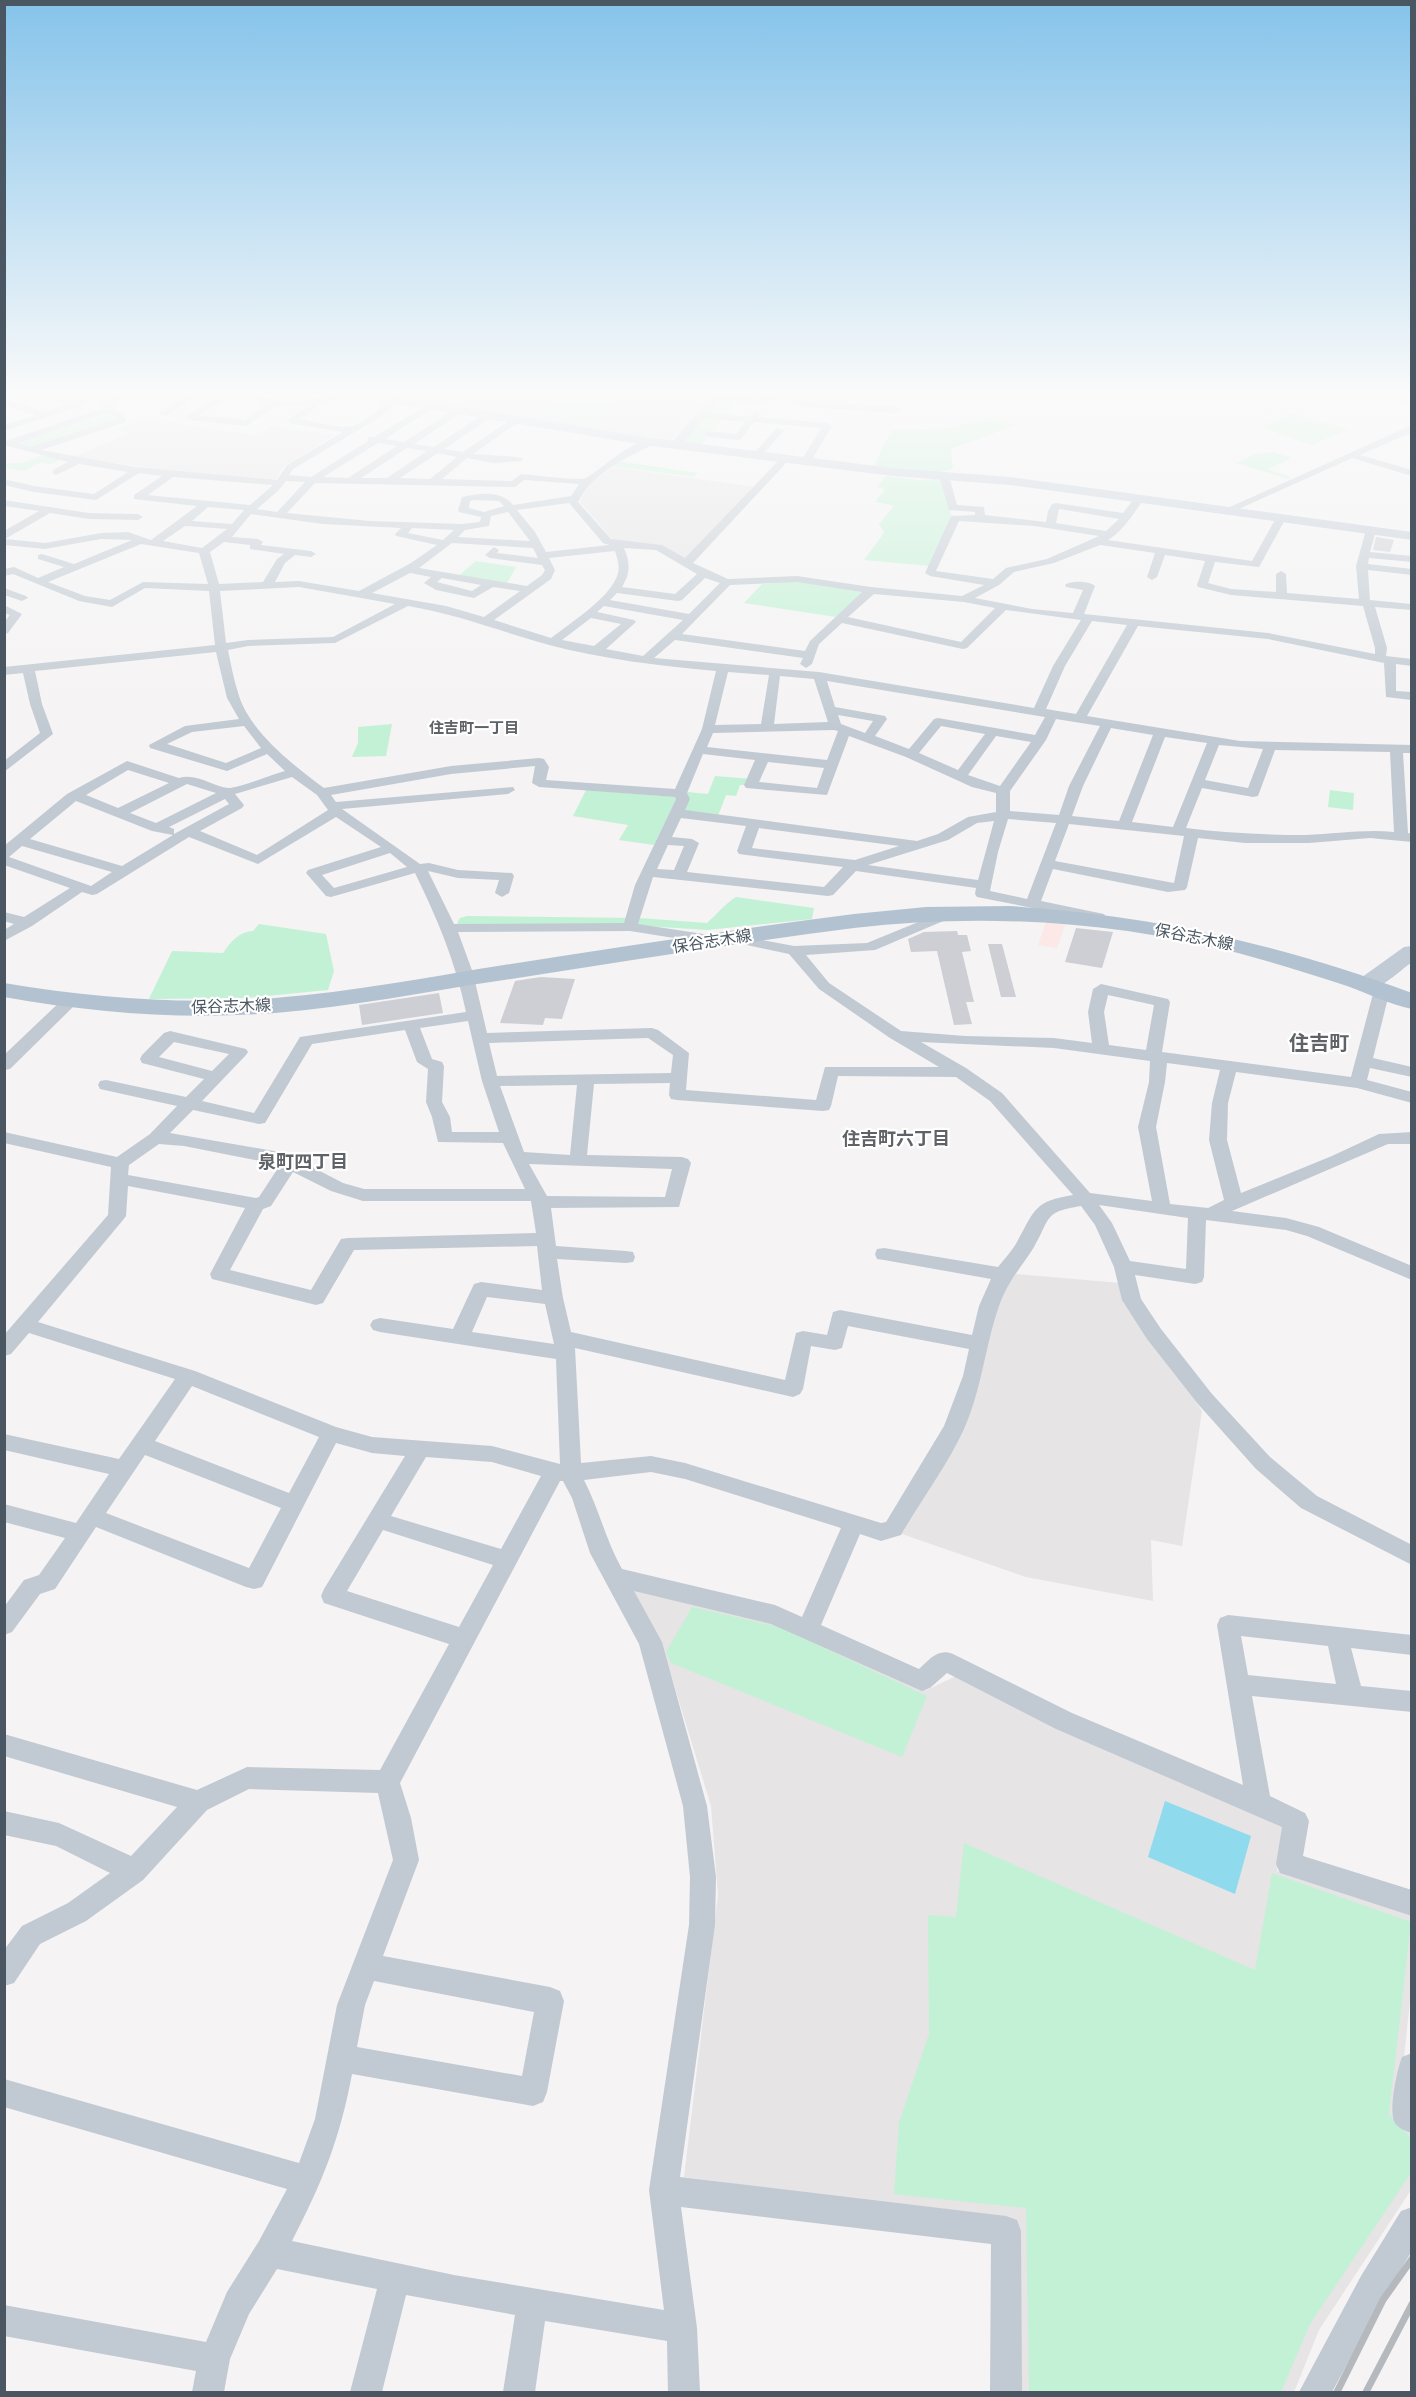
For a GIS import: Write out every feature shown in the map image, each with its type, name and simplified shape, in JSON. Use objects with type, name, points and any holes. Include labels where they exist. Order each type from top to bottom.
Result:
[{"type":"main road","points":[[1181,505],[1412,536]]},
{"type":"main road","name":"保谷志木線","points":[[4,990],[71,1000],[151,1007],[249,1006],[321,1000],[864,919],[952,913],[1041,915],[1122,923],[1245,947],[1412,1002]]},
{"type":"main road","points":[[1374,988],[1412,952]]},
{"type":"street","points":[[12,505],[89,516],[138,517]]},
{"type":"street","points":[[153,543],[183,523],[204,505]]},
{"type":"street","points":[[211,505],[327,522],[462,527],[485,524],[486,515]]},
{"type":"street","points":[[4,542],[45,546],[128,535],[153,543],[204,551],[236,527],[256,505]]},
{"type":"street","points":[[279,515],[289,505]]},
{"type":"street","points":[[464,505],[463,510],[486,515],[492,511],[532,505]]},
{"type":"street","points":[[486,621],[531,590],[547,577],[550,570],[530,532],[507,505]]},
{"type":"street","points":[[553,642],[615,589],[623,576],[623,558],[618,546],[607,541],[575,505]]},
{"type":"street","points":[[686,564],[742,505]]},
{"type":"street","points":[[953,505],[954,508],[980,509],[980,518]]},
{"type":"street","points":[[964,599],[995,583],[1010,570],[1050,561],[1099,542],[1110,535],[1135,505]]},
{"type":"street","points":[[1226,511],[1240,505]]},
{"type":"street","points":[[1051,526],[1056,506],[1127,517]]},
{"type":"street","points":[[4,536],[48,510]]},
{"type":"street","points":[[83,542],[114,516]]},
{"type":"street","points":[[995,583],[930,573],[955,518],[980,518],[1110,535]]},
{"type":"street","points":[[1099,542],[1256,565],[1281,518]]},
{"type":"street","points":[[183,523],[236,527]]},
{"type":"street","points":[[412,524],[400,534],[448,542],[536,545]]},
{"type":"street","points":[[361,594],[411,570],[448,542],[462,527]]},
{"type":"street","points":[[1371,530],[1362,554],[1361,566],[1367,603],[1385,660],[1390,694],[1412,696]]},
{"type":"street","points":[[221,539],[258,542],[254,547],[311,554]]},
{"type":"street","points":[[38,582],[141,540]]},
{"type":"street","points":[[83,542],[104,554]]},
{"type":"street","points":[[499,544],[490,555],[544,559],[618,546],[658,547],[686,564],[727,582],[797,579],[871,590],[964,599],[1003,607],[1082,617],[1268,636],[1385,660],[1412,663]]},
{"type":"street","points":[[18,555],[32,546]]},
{"type":"street","points":[[204,551],[233,698],[247,722],[269,749],[294,772],[322,792],[334,809],[418,868],[449,928],[467,978],[490,1081],[517,1157],[539,1198],[553,1298],[565,1346],[571,1444],[562,1473],[507,1560],[387,1782],[398,1818],[406,1860],[351,2006],[329,2119],[308,2180],[270,2252],[238,2303],[214,2359],[208,2392]]},
{"type":"street","points":[[268,584],[281,561],[293,552]]},
{"type":"street","points":[[1152,577],[1161,552]]},
{"type":"street","points":[[1362,554],[1412,559]]},
{"type":"street","points":[[42,557],[74,567]]},
{"type":"street","points":[[1211,559],[1202,585],[1231,592],[1412,607]]},
{"type":"street","points":[[1361,566],[1412,572]]},
{"type":"street","points":[[4,573],[14,570],[83,599],[112,604],[142,585],[213,588],[299,584],[446,609],[553,642],[645,660],[819,676],[1214,741],[1270,747],[1412,749]]},
{"type":"street","points":[[411,570],[440,575],[429,583],[440,588],[474,595],[491,583],[531,590]]},
{"type":"street","points":[[615,589],[678,598],[704,573]]},
{"type":"street","points":[[1281,574],[1282,597]]},
{"type":"street","points":[[645,660],[673,636],[727,582]]},
{"type":"street","points":[[1070,585],[1090,587],[1079,600],[1082,617],[1059,666],[1040,740],[1025,764],[1003,791],[1004,815],[991,852],[982,894],[1122,923]]},
{"type":"street","points":[[802,675],[814,644],[871,590]]},
{"type":"street","points":[[4,591],[22,598]]},
{"type":"street","points":[[4,671],[284,640],[335,640],[407,602]]},
{"type":"street","points":[[601,602],[691,618]]},
{"type":"street","points":[[841,619],[963,646],[1003,607]]},
{"type":"street","points":[[4,608],[16,614],[4,631]]},
{"type":"street","points":[[588,614],[630,622],[596,651]]},
{"type":"street","points":[[1080,718],[1135,621]]},
{"type":"street","points":[[673,636],[809,655]]},
{"type":"street","points":[[680,793],[708,729],[723,667]]},
{"type":"street","points":[[4,768],[48,734],[36,704],[28,669]]},
{"type":"street","points":[[767,726],[774,672]]},
{"type":"street","points":[[763,757],[751,785],[822,792],[833,765],[840,728],[830,710],[819,676]]},
{"type":"street","points":[[830,710],[881,719],[867,738]]},
{"type":"street","points":[[247,722],[189,729],[155,745],[227,767],[269,749]]},
{"type":"street","points":[[911,754],[938,722],[1040,740]]},
{"type":"street","points":[[1033,903],[1076,786],[1108,722]]},
{"type":"street","points":[[708,729],[767,726],[840,728],[1003,791]]},
{"type":"street","points":[[1124,825],[1161,731]]},
{"type":"street","points":[[960,776],[993,732]]},
{"type":"street","points":[[1048,864],[1168,888],[1180,887],[1185,832],[1197,783],[1214,741]]},
{"type":"street","points":[[1197,783],[1253,793],[1270,747]]},
{"type":"street","points":[[649,872],[828,892],[844,872],[856,864],[943,837],[973,820],[1004,815],[1064,819],[1245,839],[1309,839],[1370,834],[1406,837],[1395,748]]},
{"type":"street","points":[[699,750],[833,765]]},
{"type":"street","points":[[322,792],[451,770],[539,762],[542,768],[539,783],[680,793]]},
{"type":"street","points":[[4,854],[59,806],[127,765],[179,782]]},
{"type":"street","points":[[157,828],[226,793],[294,772]]},
{"type":"street","points":[[4,860],[93,891],[237,805],[226,793],[190,781],[179,782],[119,813]]},
{"type":"street","points":[[76,796],[157,828],[185,834],[258,860],[334,809],[508,790]]},
{"type":"street","points":[[630,927],[642,885],[683,799],[680,793]]},
{"type":"street","points":[[676,813],[919,844]]},
{"type":"street","points":[[754,823],[744,851],[856,864],[861,868],[984,885]]},
{"type":"street","points":[[662,840],[692,843],[679,875]]},
{"type":"street","points":[[21,841],[123,871]]},
{"type":"street","points":[[392,848],[313,873],[331,893],[418,868],[429,867],[458,874],[507,876],[502,893]]},
{"type":"street","points":[[4,937],[81,887]]},
{"type":"street","points":[[449,928],[630,927],[729,938],[794,951],[870,947],[952,913]]},
{"type":"street","points":[[4,916],[27,923]]},
{"type":"street","points":[[794,951],[824,986],[896,1035],[960,1072],[996,1097],[1085,1198],[1103,1223],[1123,1267],[1132,1300],[1154,1334],[1205,1399],[1263,1463],[1309,1502],[1412,1556]]},
{"type":"street","points":[[1358,1083],[1374,988]]},
{"type":"street","points":[[1101,1049],[1096,1012],[1101,989],[1162,1002],[1156,1056],[1157,1082],[1147,1127],[1162,1209]]},
{"type":"street","points":[[4,1065],[71,1000]]},
{"type":"street","points":[[106,1085],[259,1119],[306,1040],[475,1015]]},
{"type":"street","points":[[411,1024],[424,1062],[436,1066],[434,1101],[441,1117],[444,1138],[511,1137]]},
{"type":"street","points":[[479,1038],[652,1033],[681,1053],[677,1095],[823,1106],[831,1071],[960,1072]]},
{"type":"street","points":[[896,1035],[965,1041],[1054,1043],[1358,1083],[1412,1098]]},
{"type":"street","points":[[1363,1060],[1412,1072]]},
{"type":"street","points":[[1230,1066],[1220,1103],[1218,1140],[1234,1202]]},
{"type":"street","points":[[4,1349],[117,1216],[120,1171],[216,1077]]},
{"type":"street","points":[[578,1161],[586,1078]]},
{"type":"street","points":[[490,1081],[678,1078]]},
{"type":"street","points":[[4,1137],[120,1171],[256,1204],[265,1202],[290,1162]]},
{"type":"street","points":[[156,1138],[279,1157],[337,1187],[363,1195],[673,1203],[682,1163],[517,1157]]},
{"type":"street","points":[[1204,1214],[1338,1160],[1385,1138],[1407,1139]]},
{"type":"street","points":[[25,1325],[188,1376],[331,1433],[372,1445],[492,1454],[562,1473],[651,1464],[685,1471],[881,1532],[893,1529],[954,1428],[973,1376],[989,1306],[1003,1274],[1026,1244],[1036,1220],[1056,1204],[1094,1198],[1286,1224],[1313,1231],[1412,1274]]},
{"type":"street","points":[[256,1204],[219,1275],[316,1298],[348,1244],[545,1246],[626,1257]]},
{"type":"street","points":[[1123,1267],[1188,1278],[1195,1277],[1204,1214]]},
{"type":"street","points":[[884,1254],[1003,1274]]},
{"type":"street","points":[[460,1336],[481,1288],[553,1298]]},
{"type":"street","points":[[380,1325],[460,1336],[565,1346],[793,1389],[802,1338],[836,1343],[840,1317],[981,1344]]},
{"type":"street","points":[[4,1625],[32,1587],[47,1582],[188,1376]]},
{"type":"street","points":[[4,1513],[87,1525],[254,1580],[331,1433]]},
{"type":"street","points":[[4,1442],[125,1469]]},
{"type":"street","points":[[142,1445],[293,1504]]},
{"type":"street","points":[[420,1449],[332,1596],[465,1639]]},
{"type":"street","points":[[562,1473],[583,1498],[601,1553],[650,1642],[695,1806],[703,1877],[702,1926],[664,2190],[682,2328],[684,2392]]},
{"type":"street","points":[[377,1520],[507,1560]]},
{"type":"street","points":[[808,1629],[854,1524]]},
{"type":"street","points":[[614,1577],[775,1615],[922,1681],[945,1661],[1064,1720],[1296,1821],[1289,1864],[1412,1903]]},
{"type":"street","points":[[1259,1803],[1228,1624],[1412,1645]]},
{"type":"street","points":[[1337,1636],[1351,1696]]},
{"type":"street","points":[[1238,1684],[1412,1702]]},
{"type":"street","points":[[4,1745],[198,1802]]},
{"type":"street","points":[[4,1973],[31,1935],[77,1912],[134,1871],[198,1802],[247,1778],[387,1782]]},
{"type":"street","points":[[4,1823],[58,1835],[134,1871]]},
{"type":"street","points":[[342,2058],[533,2092],[550,2001],[366,1966]]},
{"type":"street","points":[[1412,2067],[1406,2114],[1412,2119]]},
{"type":"street","points":[[4,2093],[308,2180]]},
{"type":"street","points":[[664,2190],[1006,2231],[1006,2392]]},
{"type":"street","points":[[1315,2392],[1372,2287],[1412,2222]]},
{"type":"street","points":[[270,2252],[395,2278],[682,2328]]},
{"type":"street","points":[[366,2392],[395,2278]]},
{"type":"street","points":[[519,2392],[532,2303]]},
{"type":"street","points":[[4,2320],[214,2359]]},
{"type":"shaded area","points":[[582,505],[739,505],[686,560],[654,544],[614,541]]},
{"type":"shaded area","points":[[1046,922],[1065,925],[1057,948],[1038,945]]},
{"type":"shaded area","points":[[1016,1274],[1120,1283],[1202,1411],[1182,1546],[1151,1540],[1153,1601],[1026,1577],[902,1534],[976,1392],[995,1309],[1004,1289]]},
{"type":"shaded area","points":[[626,1581],[780,1623],[927,1690],[956,1676],[1285,1823],[1277,1871],[1411,1911],[1411,1991],[1398,2114],[1411,2128],[1411,2190],[1319,2330],[1294,2392],[1021,2392],[1016,2223],[684,2177],[718,1895],[711,1806],[660,1639]]},
{"type":"green space","points":[[889,505],[949,505],[952,517],[930,566],[864,560],[884,533],[879,524],[894,506]]},
{"type":"green space","points":[[476,561],[516,567],[506,585],[457,577]]},
{"type":"green space","points":[[797,581],[864,590],[836,617],[744,603],[762,584]]},
{"type":"green space","points":[[392,724],[386,756],[352,757],[358,743],[358,727]]},
{"type":"green space","points":[[715,776],[752,779],[749,785],[740,785],[736,796],[726,795],[718,816],[685,812],[682,809],[688,798],[687,792],[708,794]]},
{"type":"green space","points":[[586,790],[677,797],[654,845],[619,840],[628,825],[573,816]]},
{"type":"green space","points":[[1330,790],[1354,793],[1353,810],[1328,807]]},
{"type":"green space","points":[[736,897],[814,908],[812,919],[707,930],[646,926],[460,926],[457,923],[460,918],[467,916],[639,918],[707,923]]},
{"type":"green space","points":[[259,924],[326,934],[334,971],[328,990],[245,998],[149,999],[172,951],[223,953],[236,938],[248,931],[253,931]]},
{"type":"green space","points":[[692,1607],[779,1627],[927,1696],[902,1757],[671,1663],[666,1652]]},
{"type":"green space","points":[[964,1843],[1255,1970],[1272,1873],[1411,1922],[1389,2114],[1411,2138],[1411,2173],[1310,2324],[1281,2392],[1029,2392],[1026,2208],[894,2194],[899,2122],[929,2034],[928,1915],[956,1917]]},
{"type":"water","points":[[1165,1801],[1251,1836],[1235,1894],[1148,1857]]},
{"type":"building","points":[[1376,537],[1394,540],[1390,552],[1373,550]]},
{"type":"building","points":[[1076,928],[1113,932],[1102,968],[1065,962]]},
{"type":"building","points":[[957,931],[958,935],[967,935],[971,951],[962,952],[974,1002],[966,1002],[972,1024],[954,1025],[937,951],[911,952],[908,939],[924,932]]},
{"type":"building","points":[[988,944],[1002,944],[1016,997],[1001,997]]},
{"type":"building","points":[[541,977],[575,979],[562,1019],[545,1018],[543,1025],[500,1023],[515,981]]},
{"type":"building","points":[[439,993],[443,1013],[362,1025],[359,1005]]},
{"type":"railway","points":[[1337,2392],[1383,2300],[1412,2259]]},
{"type":"railway","points":[[1366,2392],[1412,2304]]},
{"type":"district","name":"住吉町一丁目","points":[[474,728]]},
{"type":"district","name":"住吉町","points":[[1319,1043]]},
{"type":"district","name":"住吉町六丁目","points":[[896,1138]]},
{"type":"district","name":"泉町四丁目","points":[[303,1161]]}]
